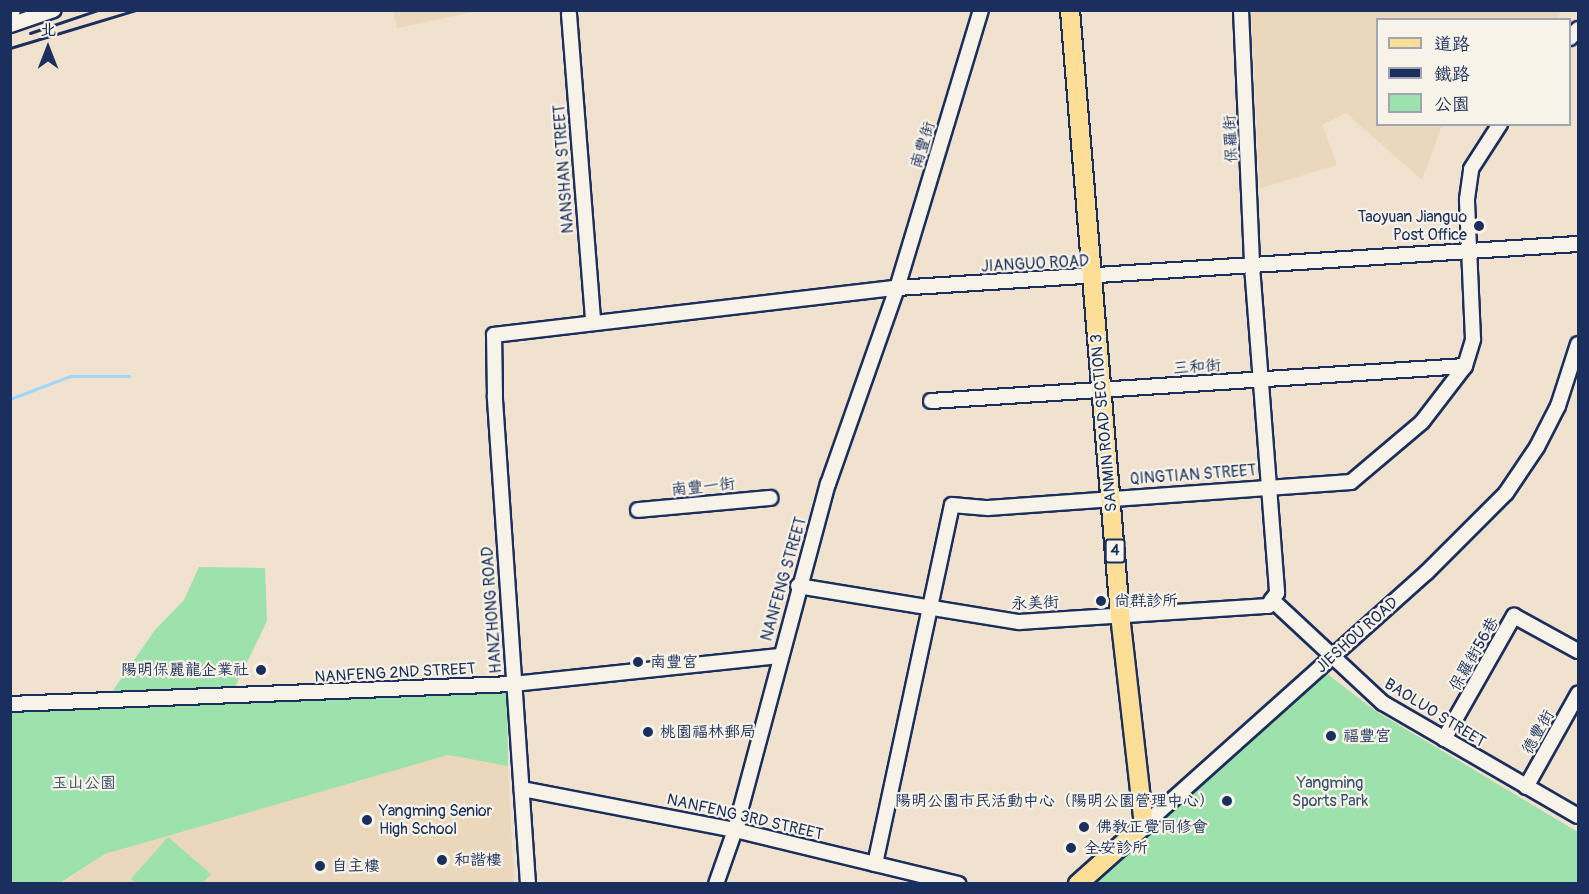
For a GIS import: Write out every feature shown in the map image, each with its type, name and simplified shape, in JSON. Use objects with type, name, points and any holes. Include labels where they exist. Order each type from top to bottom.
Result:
[{"type":"main road","name":"SANMIN ROAD SECTION 3","points":[[1070,10],[1120,615],[1144,825]]},
{"type":"main road","name":"JIESHOU ROAD","points":[[1080,882],[1144,825]]},
{"type":"street","points":[[10,18],[13,10]]},
{"type":"street","points":[[10,25],[54,10]]},
{"type":"street","name":"南豐街","points":[[897,288],[981,10]]},
{"type":"street","name":"保羅街","points":[[1241,10],[1252,266]]},
{"type":"street","name":"NANSHAN STREET","points":[[569,14],[593,322]]},
{"type":"street","name":"QINGTIAN STREET","points":[[875,864],[952,505],[988,508],[1110,497],[1351,482],[1422,422],[1465,366],[1473,339],[1467,199],[1471,169],[1499,126]]},
{"type":"street","name":"JIANGUO ROAD","points":[[495,335],[897,288],[1578,244]]},
{"type":"street","points":[[1252,266],[1267,487],[1277,593],[1272,600]]},
{"type":"street","name":"NANFENG STREET","points":[[716,884],[735,830],[798,586],[833,470],[897,288]]},
{"type":"street","name":"HANZHONG ROAD","points":[[495,335],[495,396],[528,884]]},
{"type":"street","name":"JIESHOU ROAD","points":[[1144,825],[1426,573],[1513,484],[1558,406],[1578,344]]},
{"type":"street","name":"三和街","points":[[931,401],[1465,366]]},
{"type":"street","name":"南豐一街","points":[[638,510],[770,498]]},
{"type":"street","name":"永美街","points":[[798,586],[1019,622],[1268,606],[1272,600]]},
{"type":"street","name":"BAOLUO STREET","points":[[1272,600],[1383,703],[1578,816]]},
{"type":"street","name":"保羅街56巷","points":[[1444,740],[1514,616],[1578,651]]},
{"type":"street","name":"NANFENG 2ND STREET","points":[[10,704],[513,684],[780,656]]},
{"type":"street","name":"德豐街","points":[[1526,787],[1578,694]]},
{"type":"street","name":"NANFENG 3RD STREET","points":[[522,789],[735,830],[959,884]]},
{"type":"shaded area","points":[[393,10],[478,11],[397,28]]},
{"type":"shaded area","points":[[1251,10],[1562,11],[1557,18],[1376,18],[1376,126],[1442,126],[1422,180],[1346,113],[1322,125],[1337,165],[1260,188]]},
{"type":"shaded area","name":"Yangming Senior High School","points":[[448,755],[508,766],[514,883],[60,884],[105,854]]},
{"type":"green space","points":[[199,567],[265,568],[267,621],[232,693],[112,692],[155,630],[184,600]]},
{"type":"green space","name":"Yangming Sports Park","points":[[1326,673],[1377,712],[1578,832],[1578,883],[1092,884]]},
{"type":"green space","name":"玉山公園","points":[[507,690],[508,766],[448,755],[105,854],[60,883],[11,883],[10,712]]},
{"type":"green space","points":[[168,837],[211,874],[203,883],[136,883],[131,879]]},
{"type":"waterway","points":[[10,399],[70,376],[129,376]]},
{"type":"railway","points":[[30,33],[98,10]]},
{"type":"railway","points":[[10,48],[136,10]]},
{"type":"place","name":"Taoyuan Jianguo Post Office","points":[[1479,226]]},
{"type":"place","name":"尚群診所","points":[[1101,601]]},
{"type":"place","name":"南豐宮","points":[[638,662]]},
{"type":"place","name":"陽明保麗龍企業社","points":[[261,670]]},
{"type":"place","name":"桃園福林郵局","points":[[648,732]]},
{"type":"place","name":"福豐宮","points":[[1331,736]]},
{"type":"place","name":"陽明公園市民活動中心（陽明公園管理中心）","points":[[1227,801]]},
{"type":"place","name":"Yangming Senior High School","points":[[367,820]]},
{"type":"place","name":"佛教正覺同修會","points":[[1084,827]]},
{"type":"place","name":"全安診所","points":[[1071,848]]},
{"type":"place","name":"和諧樓","points":[[442,860]]},
{"type":"place","name":"自主樓","points":[[320,866]]}]
